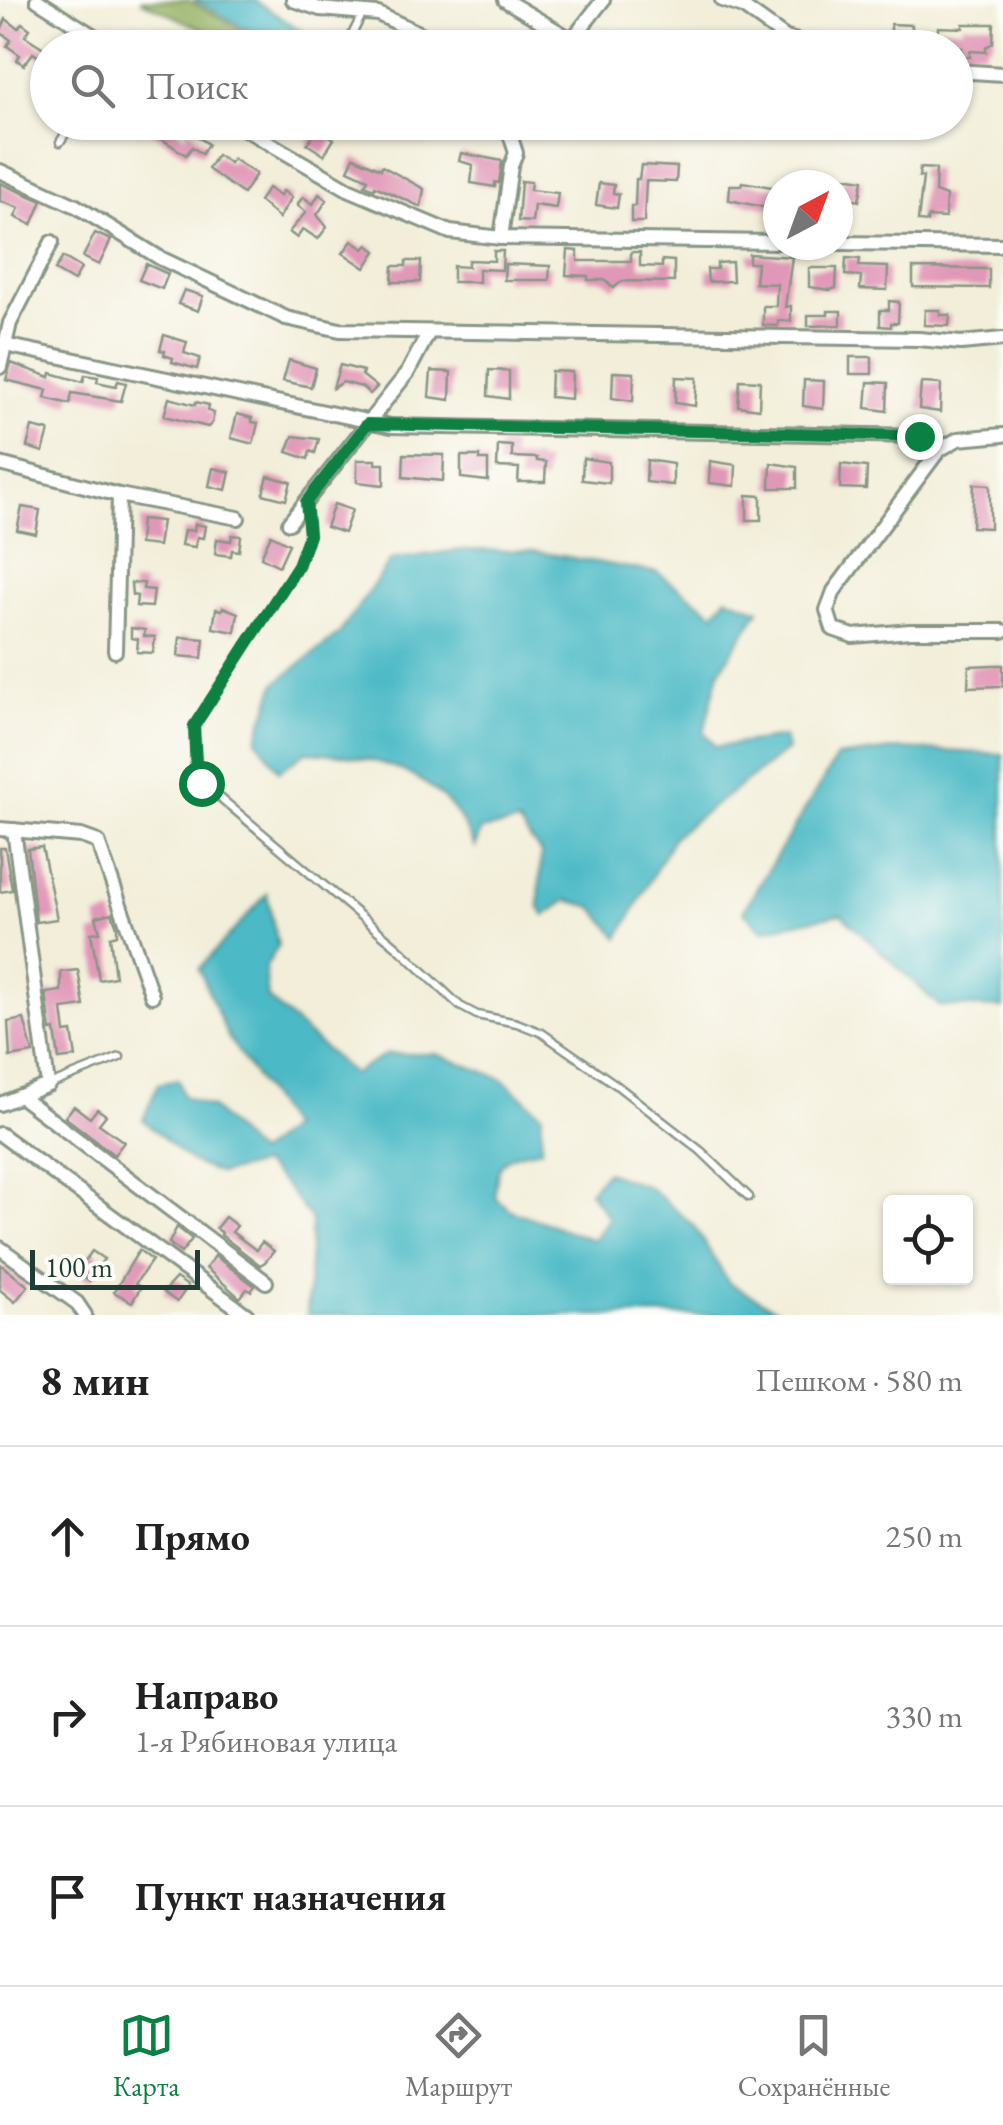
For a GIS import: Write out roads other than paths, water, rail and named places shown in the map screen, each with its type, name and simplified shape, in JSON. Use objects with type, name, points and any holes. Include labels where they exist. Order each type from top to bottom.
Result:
[{"type":"street","points":[[37,0],[84,30]]},
{"type":"street","points":[[293,0],[328,10],[378,14],[412,30]]},
{"type":"street","points":[[505,0],[557,30]]},
{"type":"street","points":[[580,30],[604,0]]},
{"type":"street","points":[[722,0],[743,7],[775,30]]},
{"type":"street","points":[[973,72],[1003,74]]},
{"type":"street","points":[[263,140],[348,190],[430,226],[467,235],[763,242]]},
{"type":"street","points":[[501,238],[516,153],[512,140]]},
{"type":"street","points":[[0,171],[76,206],[160,258],[292,321],[340,330],[919,339],[961,343],[1003,339]]},
{"type":"street","points":[[0,368],[2,345],[16,310],[52,242]]},
{"type":"street","points":[[853,243],[1003,245]]},
{"type":"street","points":[[289,523],[419,356],[429,332]]},
{"type":"street","points":[[2,345],[367,424],[919,436]]},
{"type":"street","points":[[1003,434],[958,439],[939,450],[834,591],[827,610],[834,629],[853,636],[910,631],[1003,631]]},
{"type":"street","points":[[0,464],[119,495],[238,518]]},
{"type":"street","points":[[115,651],[119,495]]},
{"type":"street","points":[[0,1104],[48,1086],[7,830],[91,837],[98,842],[152,996]]},
{"type":"street","points":[[20,1096],[266,1282]]},
{"type":"street","points":[[0,1134],[247,1315]]},
{"type":"street","points":[[0,1248],[77,1303],[85,1315]]},
{"type":"lane","points":[[354,30],[364,12]]},
{"type":"lane","points":[[306,502],[309,535],[298,565],[194,726],[198,779],[396,946],[460,1006],[477,1016],[517,1023],[542,1033],[672,1128],[749,1196]]},
{"type":"lane","points":[[48,1086],[120,1057]]},
{"type":"water","points":[[194,0],[254,0],[300,30],[250,30]]},
{"type":"water","points":[[460,550],[533,551],[658,573],[714,613],[727,597],[759,610],[719,672],[704,732],[716,747],[784,737],[787,750],[674,836],[619,938],[593,907],[567,900],[545,916],[539,907],[541,853],[518,823],[481,830],[475,847],[451,806],[436,791],[402,771],[366,759],[306,752],[279,771],[257,739],[276,683],[339,634],[391,560]]},
{"type":"water","points":[[900,749],[1003,754],[1003,1008],[939,1006],[841,914],[762,930],[743,911],[837,757]]},
{"type":"water","points":[[267,894],[278,946],[265,968],[268,999],[353,1074],[387,1054],[436,1054],[501,1078],[542,1114],[541,1149],[510,1157],[500,1167],[495,1197],[510,1210],[593,1240],[609,1218],[589,1191],[606,1172],[649,1187],[694,1226],[729,1283],[786,1315],[307,1315],[311,1220],[284,1184],[262,1164],[220,1174],[191,1162],[143,1120],[158,1084],[178,1079],[183,1096],[212,1108],[257,1154],[290,1128],[228,1037],[199,969]]}]
